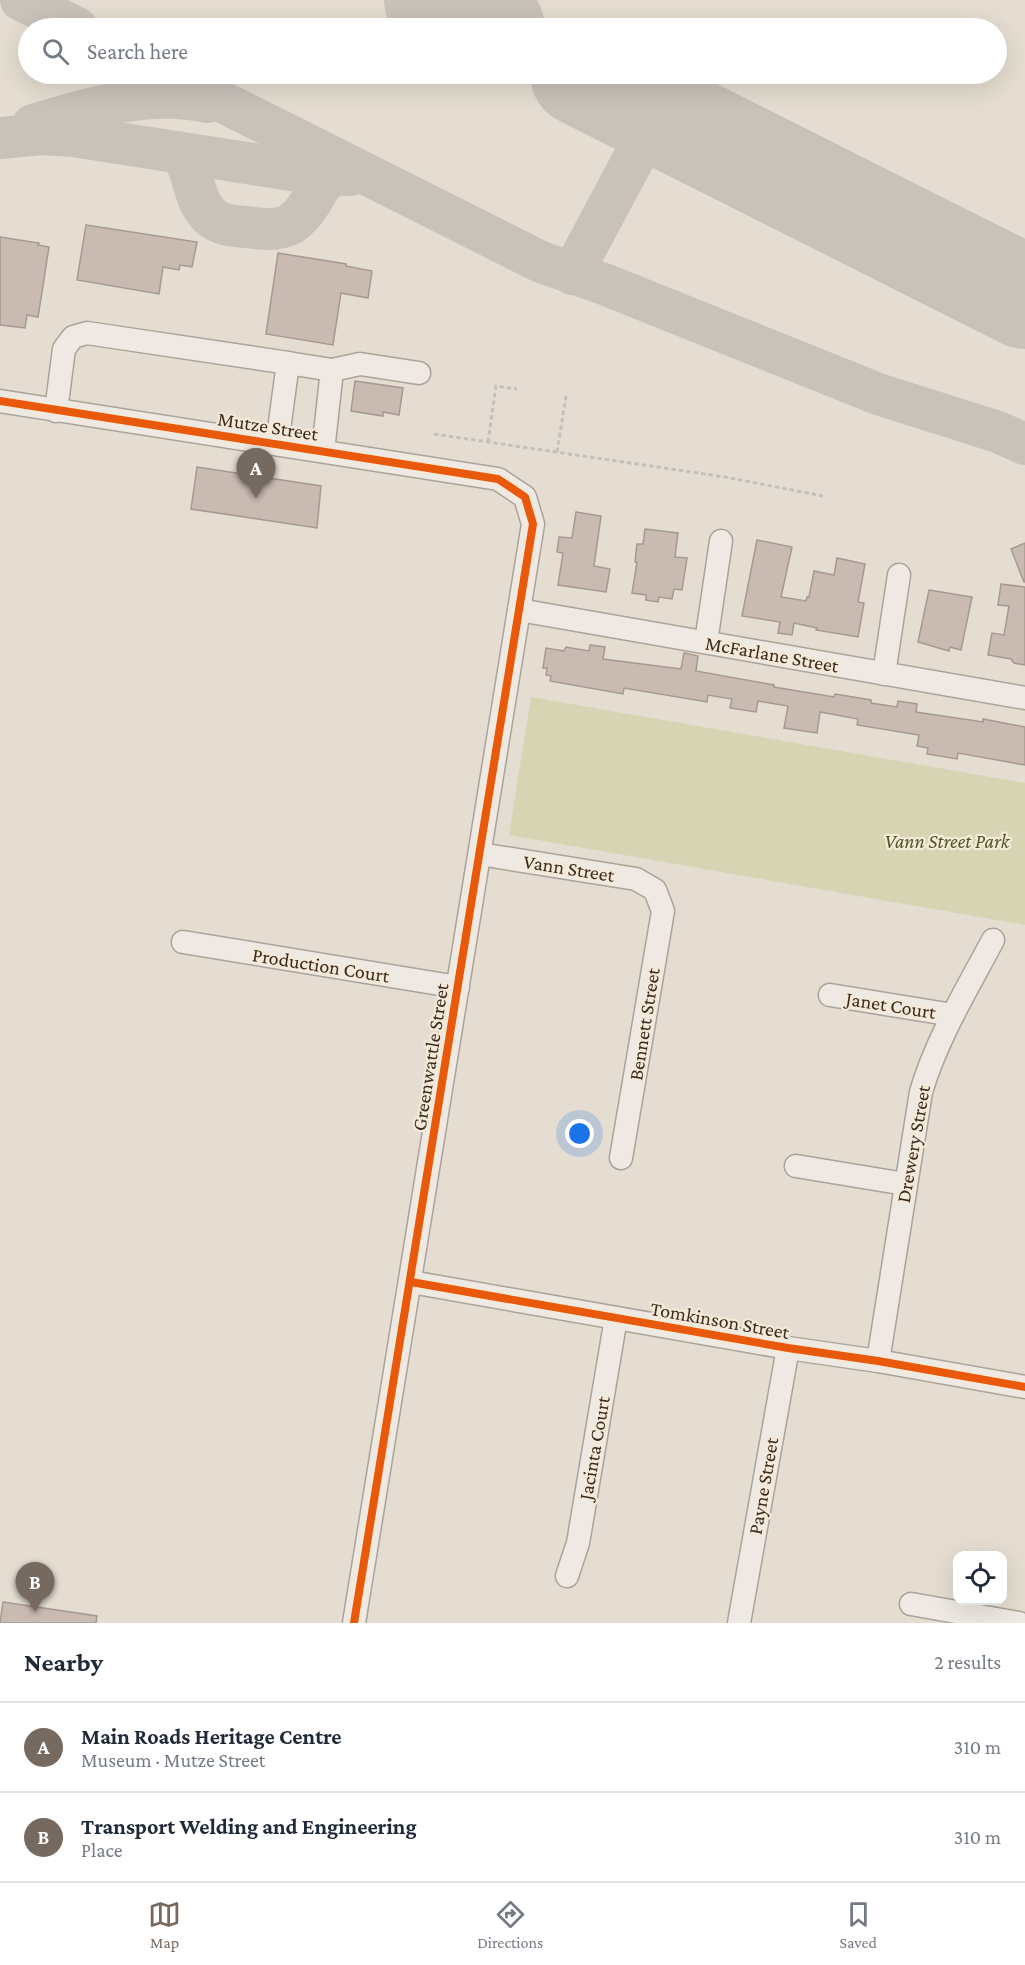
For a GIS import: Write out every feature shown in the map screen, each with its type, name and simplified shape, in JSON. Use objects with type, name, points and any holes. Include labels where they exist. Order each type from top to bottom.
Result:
[{"type":"street","points":[[56,411],[64,349],[73,337],[87,333],[332,370],[360,364],[419,373]]},
{"type":"street","points":[[277,444],[288,363]]},
{"type":"street","points":[[323,451],[332,370]]},
{"type":"street","name":"Mutze Street","points":[[0,401],[498,479],[525,497]]},
{"type":"street","name":"Greenwattle Street","points":[[354,1623],[519,610],[532,524],[525,497]]},
{"type":"street","points":[[706,642],[721,541]]},
{"type":"street","points":[[884,674],[899,576]]},
{"type":"street","name":"McFarlane Street","points":[[519,610],[1025,698]]},
{"type":"street","name":"Vann Street","points":[[480,854],[636,879],[655,890]]},
{"type":"street","name":"Bennett Street","points":[[621,1158],[663,911],[655,890]]},
{"type":"street","name":"Drewery Street","points":[[878,1362],[905,1184],[921,1092],[928,1066],[993,940]]},
{"type":"street","name":"Production Court","points":[[183,942],[458,987]]},
{"type":"street","name":"Janet Court","points":[[830,995],[953,1015]]},
{"type":"street","points":[[796,1166],[905,1184]]},
{"type":"street","name":"Tomkinson Street","points":[[411,1282],[1025,1387]]},
{"type":"street","name":"Jacinta Court","points":[[567,1576],[578,1543],[616,1318]]},
{"type":"street","name":"Payne Street","points":[[739,1623],[788,1348]]},
{"type":"street","points":[[911,1604],[1019,1623]]},
{"type":"path","points":[[488,442],[496,386],[517,389]]},
{"type":"path","points":[[557,452],[566,396]]},
{"type":"path","points":[[434,434],[724,477],[823,496]]},
{"type":"green space","name":"Vann Street Park","points":[[531,697],[1025,783],[1025,925],[509,835]]},
{"type":"building","points":[[86,225],[197,242],[192,267],[180,265],[179,270],[163,267],[159,294],[77,280]]},
{"type":"building","points":[[0,237],[39,243],[38,245],[49,247],[38,317],[27,315],[25,328],[0,325]]},
{"type":"building","points":[[278,253],[346,264],[346,266],[372,271],[368,298],[341,293],[333,345],[266,334]]},
{"type":"building","points":[[355,381],[403,388],[399,415],[383,412],[383,416],[351,411]]},
{"type":"building","points":[[197,467],[321,486],[317,528],[191,509]]},
{"type":"building","points":[[576,512],[601,516],[594,566],[610,569],[606,592],[558,585],[563,553],[557,552],[559,537],[572,538]]},
{"type":"building","points":[[645,529],[678,533],[675,557],[687,558],[682,590],[674,589],[672,599],[659,597],[658,602],[646,600],[646,595],[632,593],[637,562],[635,562],[637,544],[643,544]]},
{"type":"building","points":[[757,540],[792,547],[781,597],[806,601],[809,597],[814,571],[834,575],[837,558],[865,564],[858,602],[864,603],[858,637],[816,630],[817,628],[794,623],[792,635],[778,633],[780,622],[742,616]]},
{"type":"building","points":[[1025,543],[1025,582],[1024,582],[1011,549]]},
{"type":"building","points":[[1001,584],[1025,587],[1025,665],[1014,663],[1011,659],[988,655],[992,633],[1004,635],[1009,606],[998,605]]},
{"type":"building","points":[[929,590],[972,597],[961,650],[950,647],[949,651],[918,642]]},
{"type":"building","points":[[590,645],[605,647],[603,659],[681,669],[684,653],[698,656],[696,671],[834,697],[835,694],[871,700],[871,703],[897,707],[898,701],[917,704],[916,712],[983,722],[983,719],[1025,727],[1025,765],[958,753],[957,759],[927,754],[928,748],[917,746],[919,735],[857,725],[858,719],[820,712],[817,733],[784,728],[788,706],[758,701],[756,712],[730,708],[732,699],[708,695],[707,702],[624,688],[623,694],[550,681],[551,676],[546,675],[547,668],[543,668],[546,648],[564,651],[566,647],[589,651]]},
{"type":"building","points":[[3,1602],[97,1616],[96,1623],[0,1623]]},
{"type":"taxiway","points":[[21,0],[57,18]]},
{"type":"taxiway","points":[[187,84],[541,262],[604,284],[878,394],[998,432],[1025,444]]},
{"type":"taxiway","points":[[600,84],[626,98],[636,107],[642,117],[644,129],[642,143]]},
{"type":"taxiway","points":[[33,125],[76,112],[141,99],[163,98],[207,102]]},
{"type":"taxiway","points":[[572,274],[642,143],[661,128],[686,129],[811,190]]},
{"type":"taxiway","points":[[0,138],[41,134],[73,136],[304,172],[350,175]]},
{"type":"taxiway","points":[[176,152],[183,157],[197,195],[208,214],[217,221],[230,225],[274,229],[290,224],[308,207],[323,183],[336,175]]},
{"type":"runway","points":[[436,0],[473,18]]},
{"type":"runway","points":[[602,84],[1025,297]]},
{"type":"cycle path","points":[[0,401],[498,479],[525,497],[533,524],[354,1623]]},
{"type":"cycle path","points":[[411,1282],[1025,1387]]},
{"type":"place","name":"Main Roads Heritage Centre","points":[[256,498]]},
{"type":"place","name":"Transport Welding and Engineering","points":[[35,1612]]}]
